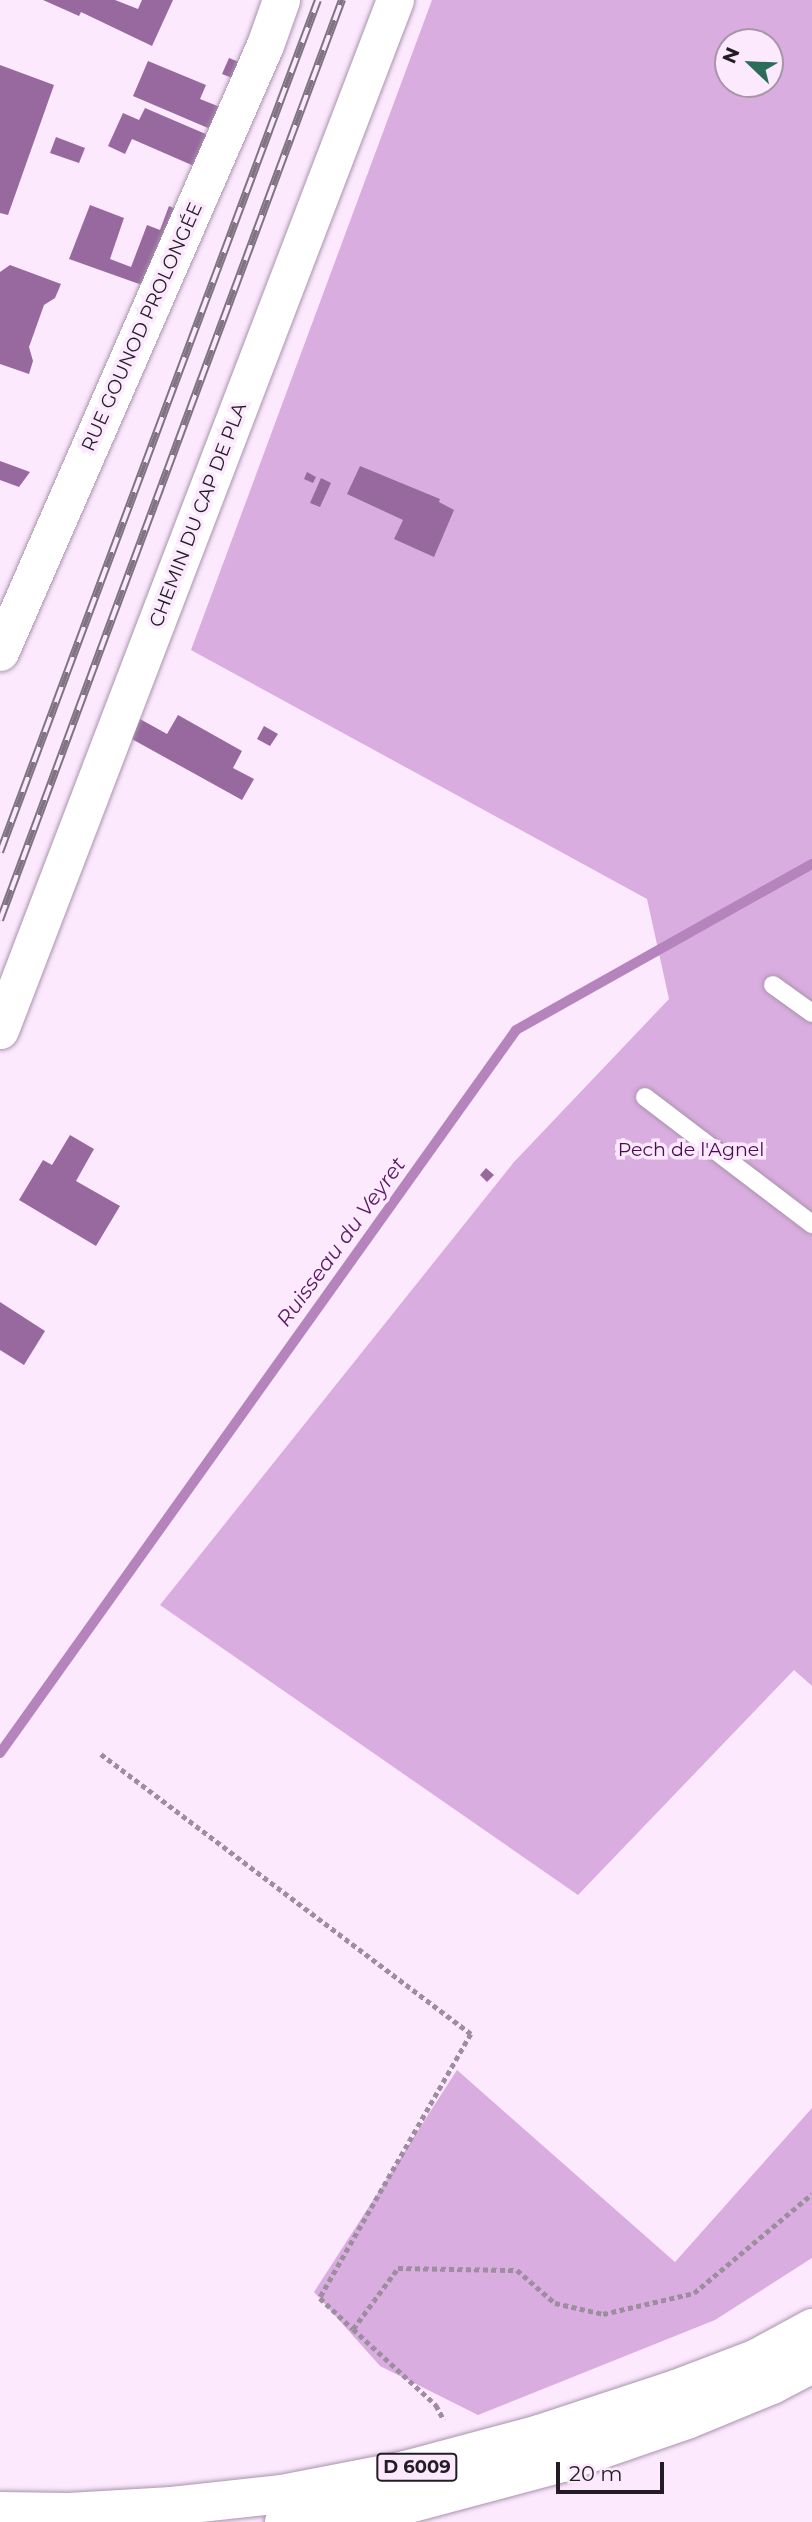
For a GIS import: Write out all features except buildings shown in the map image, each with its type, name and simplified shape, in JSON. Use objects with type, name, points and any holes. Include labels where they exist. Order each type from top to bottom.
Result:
[{"type":"main road","name":"D 6009","points":[[0,2511],[69,2512],[172,2506],[282,2494],[405,2470],[676,2389],[757,2358],[812,2328]]},
{"type":"main road","name":"D 6009","points":[[284,2522],[408,2504],[562,2463],[687,2420],[772,2385],[812,2364]]},
{"type":"street","name":"RUE GOUNOD PROLONGÉE","points":[[0,652],[260,58],[281,0]]},
{"type":"street","name":"CHEMIN DU CAP DE PLA","points":[[0,1030],[396,0]]},
{"type":"lane","points":[[773,985],[812,1013]]},
{"type":"lane","points":[[645,1097],[812,1224]]},
{"type":"path","points":[[101,1754],[471,2034],[320,2298],[436,2405],[462,2455]]},
{"type":"path","points":[[353,2329],[398,2268],[517,2270],[555,2303],[603,2314],[694,2293],[812,2194]]},
{"type":"green space","name":"Pech de l'Agnel","points":[[432,0],[812,0],[812,1686],[794,1670],[578,1895],[160,1605],[514,1162],[669,999],[647,899],[191,650]]},
{"type":"green space","points":[[457,2070],[675,2262],[812,2108],[812,2258],[715,2320],[478,2415],[380,2366],[314,2292]]},
{"type":"waterway","name":"Ruisseau du Veyret","points":[[0,1753],[516,1030],[812,864]]},
{"type":"railway","points":[[0,852],[318,0]]},
{"type":"railway","points":[[0,920],[342,0]]}]
